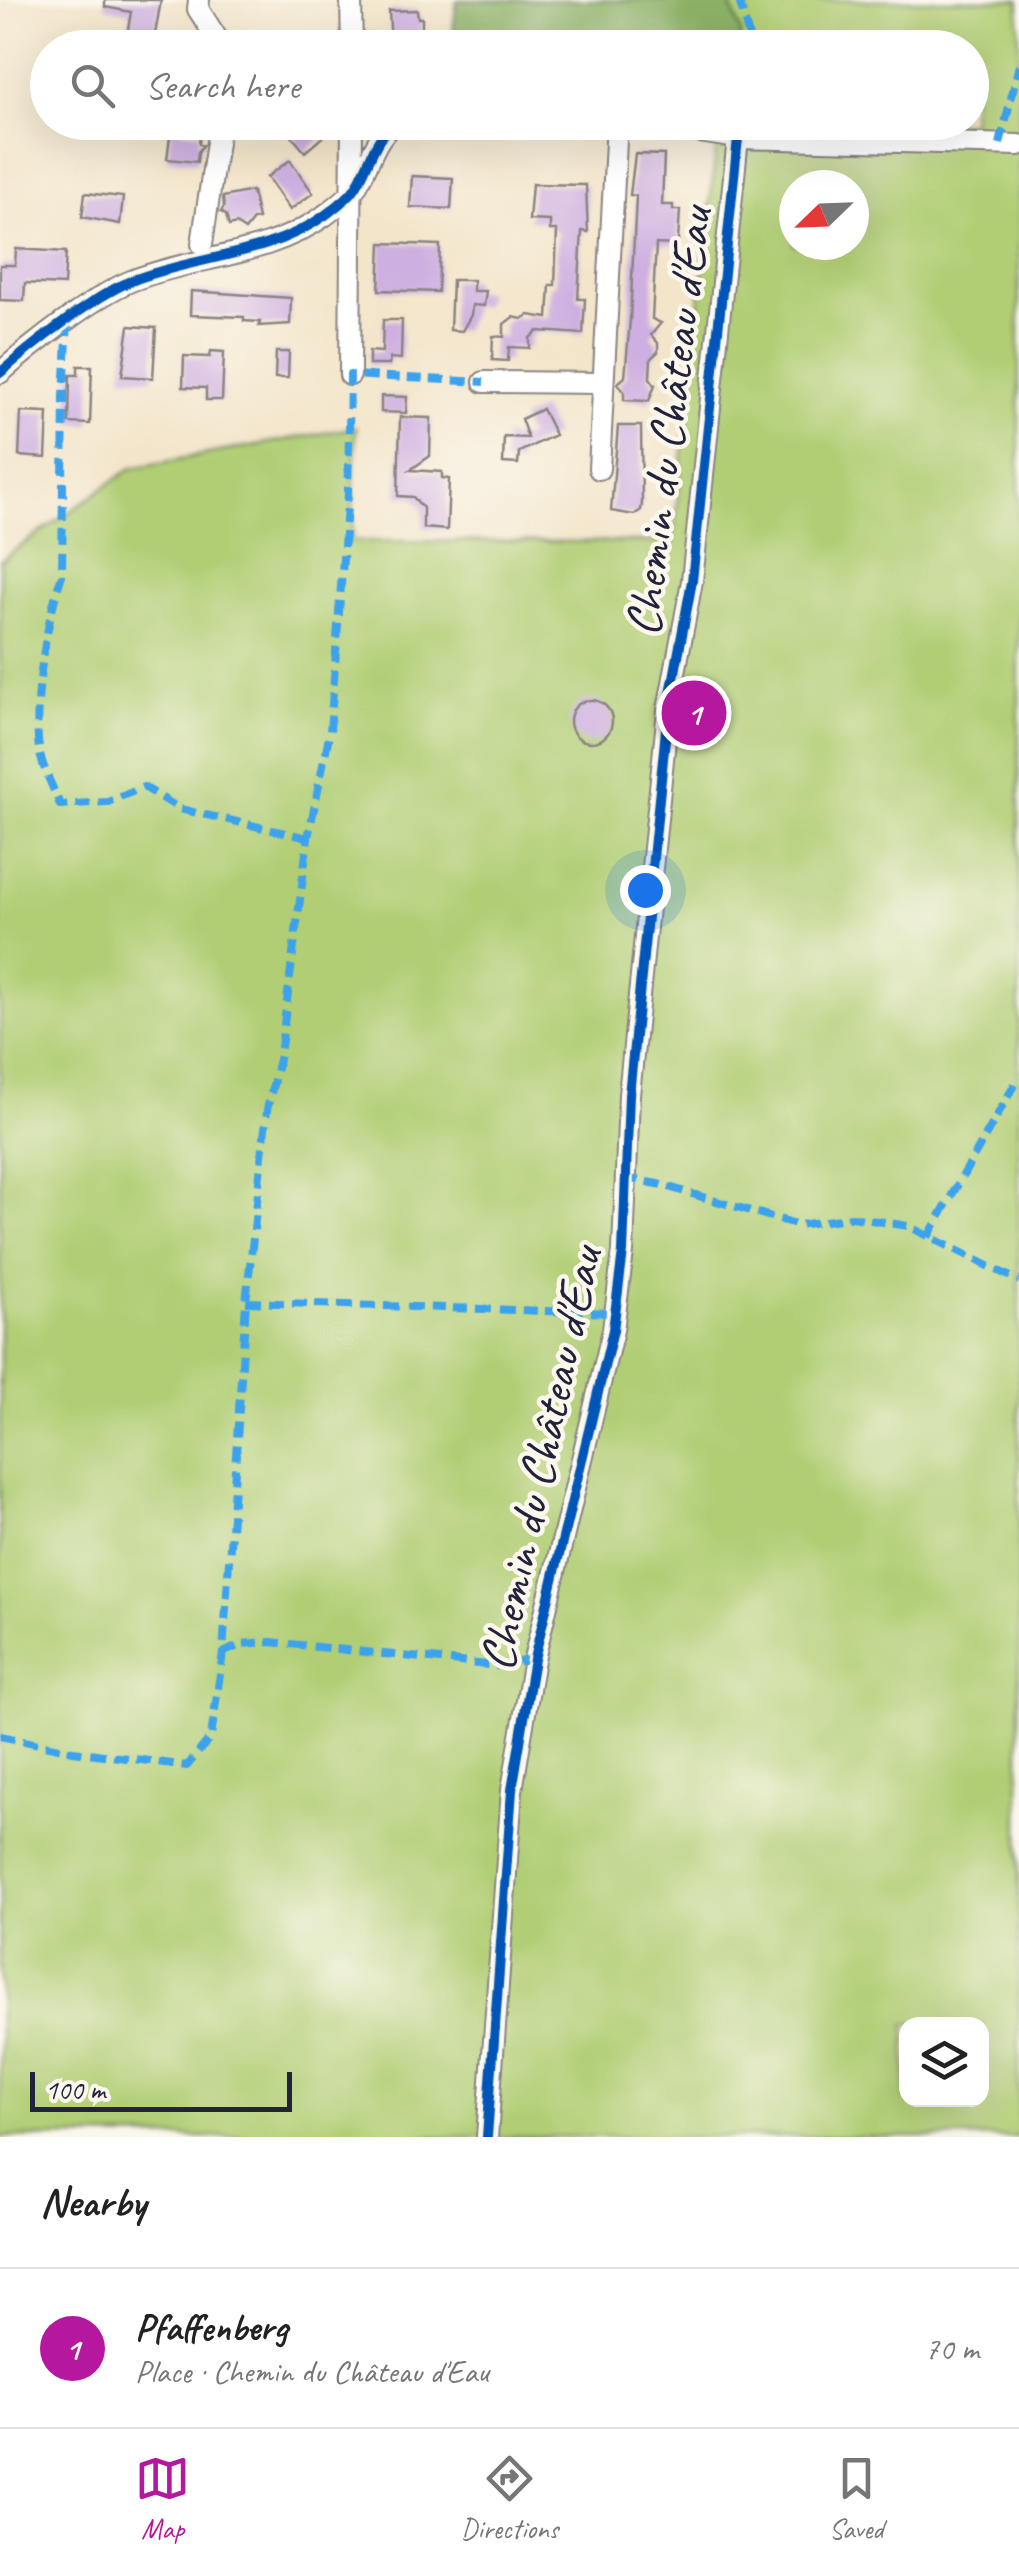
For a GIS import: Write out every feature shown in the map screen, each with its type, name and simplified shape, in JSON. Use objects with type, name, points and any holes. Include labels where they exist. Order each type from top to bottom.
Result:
[{"type":"street","points":[[200,0],[198,8],[212,30]]},
{"type":"street","points":[[351,0],[352,30]]},
{"type":"street","points":[[202,244],[217,140]]},
{"type":"street","points":[[350,375],[352,140]]},
{"type":"street","points":[[0,374],[68,321],[128,282],[200,261],[250,252],[323,218],[352,192],[380,140]]},
{"type":"street","points":[[600,469],[616,140]]},
{"type":"street","name":"Chemin du Château d'Eau","points":[[487,2137],[512,1790],[534,1659],[613,1330],[622,1266],[629,1095],[668,710],[692,581],[738,140]]},
{"type":"street","points":[[818,140],[1019,145]]},
{"type":"street","points":[[484,382],[603,383]]},
{"type":"green space","points":[[457,0],[729,0],[740,30],[453,30]]},
{"type":"green space","points":[[729,0],[1019,0],[1019,2137],[0,2137],[0,561],[132,468],[356,427],[352,541],[673,542],[717,140],[989,140],[989,30],[740,30]]},
{"type":"building","points":[[105,0],[161,0],[156,30],[128,30],[131,12],[105,7]]},
{"type":"building","points":[[417,10],[422,30],[390,30],[389,11]]},
{"type":"building","points":[[170,140],[199,140],[203,145],[197,162],[167,159]]},
{"type":"building","points":[[295,140],[319,140],[305,152]]},
{"type":"building","points":[[635,154],[664,155],[662,205],[680,210],[678,241],[674,245],[656,244],[652,319],[661,323],[651,335],[658,343],[658,352],[651,358],[650,378],[655,385],[649,401],[624,400],[618,383],[625,377],[630,320],[636,196],[630,195]]},
{"type":"building","points":[[290,160],[313,193],[290,210],[267,177]]},
{"type":"building","points":[[412,176],[453,178],[451,209],[410,207]]},
{"type":"building","points":[[532,184],[586,185],[588,232],[582,231],[578,299],[585,299],[583,334],[538,331],[530,338],[530,348],[509,347],[508,361],[492,360],[493,336],[504,337],[504,324],[513,317],[548,318],[550,285],[555,285],[557,230],[550,230],[550,221],[529,220]]},
{"type":"building","points":[[252,191],[258,219],[245,230],[236,224],[229,226],[221,212],[223,197]]},
{"type":"building","points":[[85,193],[123,197],[120,224],[82,217]]},
{"type":"building","points":[[381,243],[440,245],[438,292],[379,290]]},
{"type":"building","points":[[16,249],[66,252],[64,285],[25,283],[24,301],[0,300],[0,265],[15,265]]},
{"type":"building","points":[[452,280],[473,280],[473,291],[486,291],[484,306],[472,305],[462,331],[450,330]]},
{"type":"building","points":[[191,291],[291,298],[290,324],[259,326],[260,322],[244,321],[244,317],[190,315]]},
{"type":"building","points":[[383,320],[402,320],[401,359],[390,358],[389,365],[369,365],[369,351],[382,352]]},
{"type":"building","points":[[129,326],[156,328],[153,378],[122,376]]},
{"type":"building","points":[[211,351],[224,352],[222,400],[206,400],[206,388],[183,387],[184,356],[210,357]]},
{"type":"building","points":[[276,352],[289,352],[288,378],[275,378]]},
{"type":"building","points":[[78,366],[92,366],[90,424],[69,423],[70,375],[78,375]]},
{"type":"building","points":[[381,396],[407,397],[406,413],[381,412]]},
{"type":"building","points":[[542,409],[555,435],[519,452],[518,464],[503,463],[504,437],[528,438],[521,419]]},
{"type":"building","points":[[21,412],[48,413],[46,458],[19,456]]},
{"type":"building","points":[[400,417],[431,418],[430,456],[410,470],[442,472],[442,478],[449,479],[447,530],[423,528],[423,508],[413,497],[398,496]]},
{"type":"building","points":[[618,426],[641,426],[642,503],[641,510],[634,515],[611,511]]},
{"type":"building","points":[[591,700],[606,706],[612,721],[606,736],[591,742],[576,736],[570,721],[576,706]]},
{"type":"marked path","points":[[739,0],[747,30]]},
{"type":"marked path","points":[[1000,144],[1019,65]]},
{"type":"marked path","points":[[68,321],[62,575],[46,638],[38,713],[40,754],[60,805],[108,802],[144,787],[180,809],[308,838]]},
{"type":"marked path","points":[[0,1736],[73,1751],[187,1766],[211,1737],[223,1653],[246,1302],[267,1110],[280,1055],[308,838],[330,731],[348,493],[350,375],[484,382]]},
{"type":"marked path","points":[[928,1237],[1019,1077]]},
{"type":"marked path","points":[[624,1178],[658,1184],[799,1225],[852,1217],[908,1226],[1019,1281]]},
{"type":"marked path","points":[[246,1302],[615,1313]]},
{"type":"marked path","points":[[223,1653],[242,1644],[271,1642],[497,1666],[534,1659]]},
{"type":"cycle path","points":[[0,373],[63,323],[116,288],[302,230],[353,191],[380,140]]},
{"type":"cycle path","points":[[487,2137],[512,1790],[534,1659],[613,1330],[623,1252],[629,1095],[668,710],[692,581],[738,140]]},
{"type":"place","name":"Pfaffenberg","points":[[694,713]]}]
